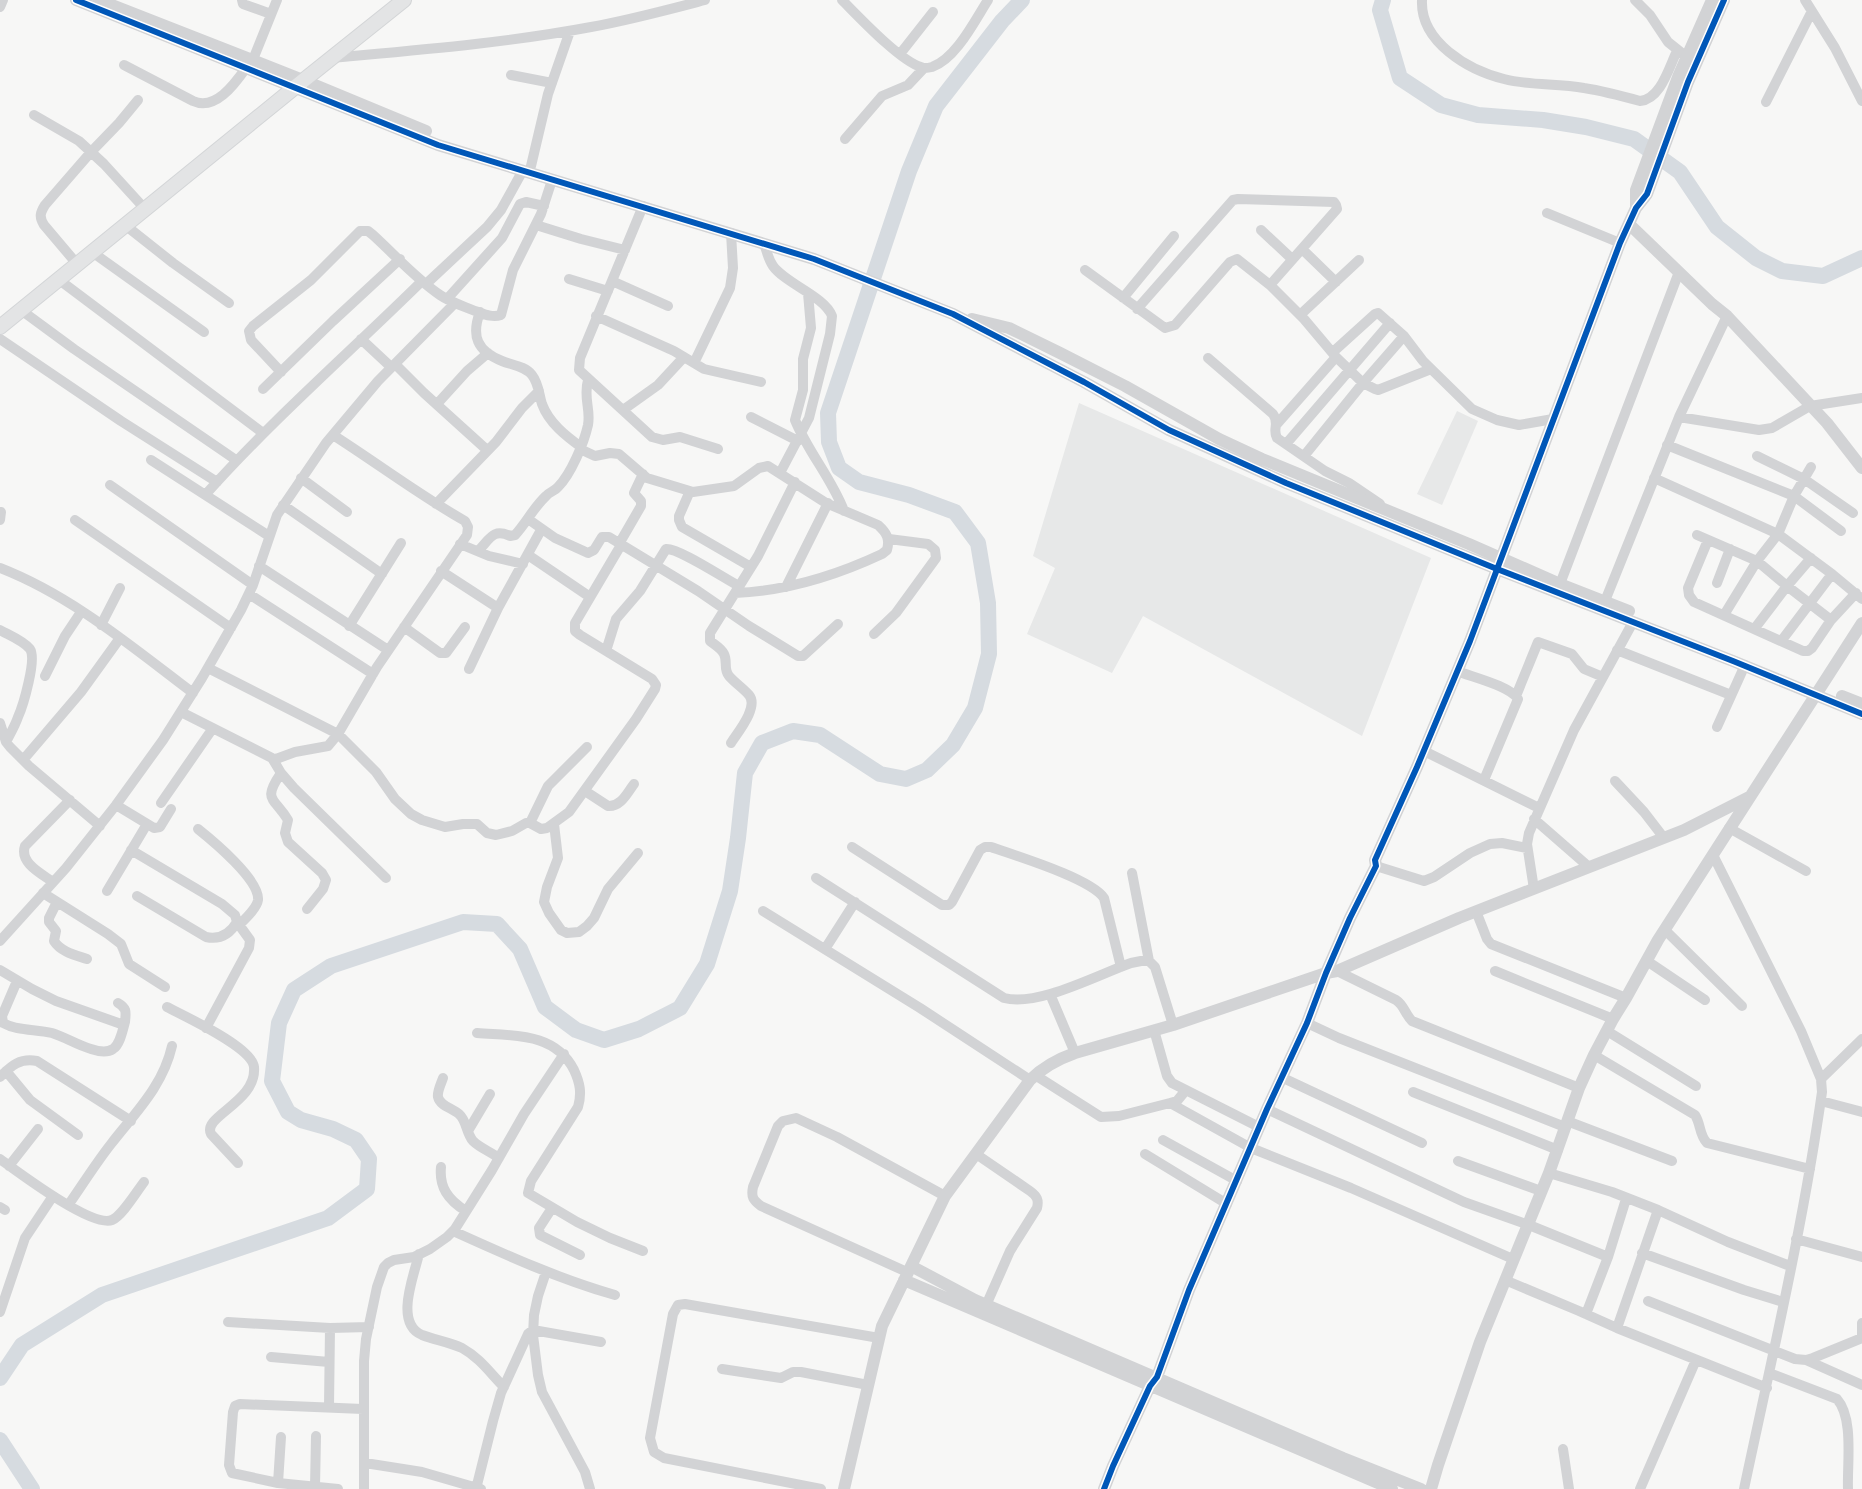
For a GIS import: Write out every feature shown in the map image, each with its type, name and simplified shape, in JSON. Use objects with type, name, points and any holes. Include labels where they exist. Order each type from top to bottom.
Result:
[{"type":"main road","points":[[0,327],[404,0]]},
{"type":"street","points":[[0,8],[3,0]]},
{"type":"street","points":[[76,0],[552,180],[814,259],[953,314],[1084,382],[1178,434],[1286,483],[1500,564],[1605,601],[1818,691],[1862,714]]},
{"type":"street","points":[[99,0],[249,66]]},
{"type":"street","points":[[242,0],[243,4],[271,14]]},
{"type":"street","points":[[124,65],[193,101],[204,104],[214,100],[231,88],[249,66],[277,0]]},
{"type":"street","points":[[331,58],[427,49],[570,31],[641,17],[705,0]]},
{"type":"street","points":[[842,0],[865,24],[900,54],[918,67],[924,68],[939,64],[963,40],[988,0]]},
{"type":"street","points":[[1422,0],[1424,20],[1443,47],[1456,59],[1504,79],[1524,83],[1583,88],[1640,101],[1647,101],[1656,93],[1682,54],[1712,0]]},
{"type":"street","points":[[1636,0],[1682,54],[1683,79]]},
{"type":"street","points":[[1104,1489],[1154,1381],[1188,1290],[1281,1077],[1331,972],[1350,918],[1376,866],[1375,860],[1458,672],[1620,243],[1636,208],[1683,79],[1724,0]]},
{"type":"street","points":[[1805,0],[1835,48],[1862,101]]},
{"type":"street","points":[[1766,102],[1812,11]]},
{"type":"street","points":[[900,54],[933,12]]},
{"type":"street","points":[[206,494],[263,433],[361,339],[482,231],[501,210],[526,169],[570,31]]},
{"type":"street","points":[[845,139],[882,96],[908,85],[924,68]]},
{"type":"street","points":[[511,75],[552,83]]},
{"type":"street","points":[[76,264],[40,220],[40,214],[45,205],[91,152],[119,124],[138,100]]},
{"type":"street","points":[[34,115],[70,135],[91,152],[145,209]]},
{"type":"street","points":[[526,169],[710,219],[794,246],[814,259]]},
{"type":"street","points":[[281,372],[251,340],[249,331],[311,280],[360,231],[368,232],[424,282],[451,301],[491,317],[501,315],[513,270],[536,225],[552,180]]},
{"type":"street","points":[[1137,309],[1174,269],[1221,212],[1235,199],[1334,202],[1337,209],[1270,285]]},
{"type":"street","points":[[1,938],[53,882],[100,826],[181,712],[232,628],[251,589],[282,505],[301,478],[333,435],[451,301],[502,238],[520,204],[526,202],[544,206]]},
{"type":"street","points":[[643,206],[596,316],[578,363],[579,370],[652,436],[658,439],[680,437],[718,449]]},
{"type":"street","points":[[1546,213],[1620,243]]},
{"type":"street","points":[[1629,224],[1727,316],[1827,423],[1862,468]]},
{"type":"street","points":[[125,225],[173,263],[229,303]]},
{"type":"street","points":[[536,225],[625,250]]},
{"type":"street","points":[[1261,230],[1292,259]]},
{"type":"street","points":[[694,364],[733,280],[731,233]]},
{"type":"street","points":[[1123,298],[1174,236]]},
{"type":"street","points":[[764,244],[772,265],[830,312],[832,323],[812,409],[800,438],[780,473]]},
{"type":"street","points":[[1302,249],[1336,282]]},
{"type":"street","points":[[92,252],[204,332]]},
{"type":"street","points":[[263,389],[400,259]]},
{"type":"street","points":[[1085,270],[1162,327],[1168,328],[1174,325],[1234,259],[1241,260],[1300,315],[1363,383],[1375,390],[1431,369]]},
{"type":"street","points":[[1300,315],[1359,260]]},
{"type":"street","points":[[1560,584],[1679,272]]},
{"type":"street","points":[[569,279],[608,291]]},
{"type":"street","points":[[58,280],[263,433]]},
{"type":"street","points":[[612,281],[668,306]]},
{"type":"street","points":[[808,293],[811,328],[803,359],[803,390],[795,416],[800,438],[836,494],[844,511]]},
{"type":"street","points":[[21,310],[74,349],[236,460]]},
{"type":"street","points":[[480,312],[475,325],[475,338],[479,344],[488,353],[500,360],[525,368],[534,377],[541,402],[562,433],[580,448],[594,456],[610,453],[619,454],[643,474],[655,481],[690,491],[734,486],[763,466],[768,466],[828,503],[878,526],[889,539],[887,550],[882,554],[828,576],[786,587],[753,592],[737,590],[671,549],[664,551],[640,591],[616,619],[606,651]]},
{"type":"street","points":[[953,314],[1009,328],[1125,386],[1219,439],[1262,459],[1393,513],[1500,564],[1633,622],[1745,666],[1862,704]]},
{"type":"street","points":[[1393,513],[1362,492],[1325,471],[1275,434],[1277,424],[1335,354],[1375,314],[1380,314],[1404,336],[1431,369],[1472,409],[1497,420],[1519,425],[1553,419]]},
{"type":"street","points":[[596,316],[665,346],[694,364],[714,371],[761,382]]},
{"type":"street","points":[[1605,601],[1679,416],[1727,316]]},
{"type":"street","points":[[1286,444],[1390,323]]},
{"type":"street","points":[[1304,456],[1404,336]]},
{"type":"street","points":[[0,339],[121,421],[217,482]]},
{"type":"street","points":[[361,339],[393,365],[487,450]]},
{"type":"street","points":[[437,404],[467,371],[488,353]]},
{"type":"street","points":[[623,410],[658,386],[684,357]]},
{"type":"street","points":[[1208,358],[1273,414],[1277,424]]},
{"type":"street","points":[[478,551],[496,533],[502,532],[510,536],[515,535],[546,495],[555,490],[564,480],[580,448],[589,420],[585,397],[588,380]]},
{"type":"street","points":[[436,504],[539,391]]},
{"type":"street","points":[[1679,416],[1759,430],[1772,428],[1810,406],[1862,398]]},
{"type":"street","points":[[751,417],[800,438]]},
{"type":"street","points":[[181,712],[272,758],[328,746],[338,734],[388,650],[466,535],[468,530],[467,524],[377,462],[333,435]]},
{"type":"street","points":[[1668,445],[1794,496],[1841,531]]},
{"type":"street","points":[[1757,456],[1804,478],[1853,513]]},
{"type":"street","points":[[151,460],[269,536]]},
{"type":"street","points":[[1724,615],[1757,560],[1778,534],[1794,496],[1811,467]]},
{"type":"street","points":[[530,823],[541,829],[547,828],[569,812],[636,719],[656,685],[652,678],[576,631],[575,622],[641,506],[641,501],[634,493],[643,474]]},
{"type":"street","points":[[301,478],[347,512]]},
{"type":"street","points":[[1654,478],[1778,534],[1859,596],[1831,620],[1812,648],[1808,651],[1803,650],[1694,602],[1689,595],[1688,588],[1708,540]]},
{"type":"street","points":[[731,743],[751,711],[753,704],[749,695],[728,676],[725,670],[725,656],[710,640],[710,633],[752,567],[795,482]]},
{"type":"street","points":[[110,485],[251,589],[373,674]]},
{"type":"street","points":[[690,491],[679,516],[682,527],[752,567]]},
{"type":"street","points":[[786,587],[828,503]]},
{"type":"street","points":[[282,505],[382,574]]},
{"type":"street","points":[[528,519],[542,530],[588,553],[594,550],[604,536],[609,536],[620,545],[698,591],[798,656],[803,656],[838,624]]},
{"type":"street","points":[[75,520],[232,628]]},
{"type":"street","points":[[469,669],[498,608],[542,530]]},
{"type":"street","points":[[1696,535],[1757,560],[1786,586],[1831,620]]},
{"type":"street","points":[[874,634],[896,613],[936,558],[935,550],[928,544],[889,539]]},
{"type":"street","points":[[350,626],[401,543]]},
{"type":"street","points":[[460,544],[478,551],[526,560],[590,597]]},
{"type":"street","points":[[1717,583],[1730,549]]},
{"type":"street","points":[[1755,628],[1786,586],[1811,558]]},
{"type":"street","points":[[259,566],[388,650]]},
{"type":"street","points":[[0,568],[48,589],[120,638],[193,693]]},
{"type":"street","points":[[441,571],[498,608]]},
{"type":"street","points":[[1782,640],[1808,603],[1832,574]]},
{"type":"street","points":[[101,625],[120,588]]},
{"type":"street","points":[[45,676],[65,636],[81,612]]},
{"type":"street","points":[[1534,889],[1527,848],[1529,833],[1534,819],[1574,730],[1633,622]]},
{"type":"street","points":[[1431,1489],[1480,1342],[1513,1259],[1529,1225],[1540,1191],[1558,1150],[1579,1088],[1594,1055],[1665,930],[1862,623]]},
{"type":"street","points":[[404,627],[443,654],[446,653],[465,627]]},
{"type":"street","points":[[0,630],[26,646],[31,651],[32,657],[30,675],[22,708],[6,742]]},
{"type":"street","points":[[23,760],[81,692],[120,638]]},
{"type":"street","points":[[1484,780],[1517,703],[1518,699],[1516,696],[1538,642],[1572,654],[1584,669],[1603,677]]},
{"type":"street","points":[[1617,650],[1731,696]]},
{"type":"street","points":[[1717,727],[1745,666]]},
{"type":"street","points":[[208,668],[338,734],[376,772],[395,799],[411,814],[422,820],[444,827],[477,824],[487,832],[496,835],[530,823],[548,786],[587,747]]},
{"type":"street","points":[[1458,672],[1506,690],[1516,696]]},
{"type":"street","points":[[0,723],[6,742],[23,760],[100,826]]},
{"type":"street","points":[[161,803],[213,728]]},
{"type":"street","points":[[1424,751],[1539,808]]},
{"type":"street","points":[[272,758],[280,773],[386,878]]},
{"type":"street","points":[[280,773],[270,792],[274,802],[288,820],[285,838],[322,873],[326,880],[323,889],[307,910]]},
{"type":"street","points":[[1615,781],[1644,812],[1664,838]]},
{"type":"street","points":[[585,791],[608,806],[612,806],[619,804],[634,784]]},
{"type":"street","points":[[844,1489],[882,1326],[945,1196],[1033,1077],[1059,1059],[1075,1053],[1173,1025],[1331,972],[1476,912],[1684,830],[1749,797]]},
{"type":"street","points":[[53,882],[26,861],[23,851],[25,846],[70,800]]},
{"type":"street","points":[[116,805],[154,828],[160,826],[171,810]]},
{"type":"street","points":[[1534,819],[1589,867]]},
{"type":"street","points":[[106,891],[147,824]]},
{"type":"street","points":[[554,824],[558,858],[547,887],[544,902],[561,930],[567,933],[579,932],[587,926],[594,918],[608,889],[638,854]]},
{"type":"street","points":[[1729,828],[1806,871]]},
{"type":"street","points":[[137,896],[206,936],[214,938],[221,937],[230,932],[257,904],[257,894],[248,879],[198,829]]},
{"type":"street","points":[[1376,866],[1424,881],[1434,877],[1470,853],[1490,844],[1502,843],[1527,848]]},
{"type":"street","points":[[852,847],[942,905],[948,905],[952,902],[980,850],[985,847],[991,847],[1084,882],[1100,892],[1104,898],[1121,967]]},
{"type":"street","points":[[131,850],[222,904],[235,916],[238,924],[250,940],[249,948],[206,1028]]},
{"type":"street","points":[[1713,855],[1801,1031],[1821,1079],[1821,1101],[1810,1169],[1767,1388],[1744,1489]]},
{"type":"street","points":[[1132,873],[1149,962]]},
{"type":"street","points":[[816,878],[1004,998],[1014,1001],[1050,994],[1121,967],[1141,961],[1149,962],[1155,967],[1173,1025]]},
{"type":"street","points":[[43,893],[121,944],[130,964],[165,987]]},
{"type":"street","points":[[58,902],[48,918],[49,922],[56,929],[54,941],[59,947],[71,954],[87,959]]},
{"type":"street","points":[[825,949],[855,902]]},
{"type":"street","points":[[764,911],[1101,1117],[1119,1116],[1177,1101],[1186,1090]]},
{"type":"street","points":[[1476,912],[1487,939],[1492,944],[1626,998]]},
{"type":"street","points":[[1665,930],[1742,1006]]},
{"type":"street","points":[[1647,961],[1705,1000]]},
{"type":"street","points":[[0,970],[56,1001],[124,1025]]},
{"type":"street","points":[[1495,971],[1610,1025],[1696,1086]]},
{"type":"street","points":[[1331,972],[1402,1003],[1406,1015],[1412,1021],[1579,1088]]},
{"type":"street","points":[[17,980],[1,1020],[7,1025],[52,1033],[90,1050],[100,1052],[114,1049],[117,1045],[124,1025],[126,1009],[118,1003]]},
{"type":"street","points":[[1050,994],[1075,1053]]},
{"type":"street","points":[[167,1007],[206,1028],[247,1054],[250,1058],[254,1068],[253,1080],[247,1092],[210,1125],[211,1134],[238,1163]]},
{"type":"street","points":[[1307,1023],[1339,1038],[1566,1124],[1672,1161]]},
{"type":"street","points":[[1154,1030],[1167,1076],[1172,1083],[1260,1127]]},
{"type":"street","points":[[477,1033],[539,1039],[564,1054],[578,1077],[581,1092],[578,1107],[531,1180],[528,1192],[531,1196],[552,1208],[610,1238],[642,1251]]},
{"type":"street","points":[[1821,1079],[1862,1039]]},
{"type":"street","points":[[69,1204],[111,1144],[145,1102],[159,1080],[172,1046]]},
{"type":"street","points":[[364,1489],[364,1361],[366,1339],[377,1286],[384,1268],[394,1260],[410,1258],[430,1249],[453,1231],[524,1114],[564,1054]]},
{"type":"street","points":[[1594,1055],[1695,1115],[1698,1119],[1701,1134],[1708,1143],[1810,1169]]},
{"type":"street","points":[[78,1135],[30,1100],[3,1074],[20,1061],[37,1061],[131,1121]]},
{"type":"street","points":[[1281,1077],[1422,1142]]},
{"type":"street","points":[[443,1078],[438,1095],[439,1099],[464,1120],[475,1143],[499,1158]]},
{"type":"street","points":[[1413,1092],[1558,1150]]},
{"type":"street","points":[[468,1131],[490,1094]]},
{"type":"street","points":[[1821,1101],[1862,1112]]},
{"type":"street","points":[[1170,1103],[1251,1148],[1351,1188],[1513,1259]]},
{"type":"street","points":[[1267,1109],[1464,1202],[1529,1225],[1608,1257]]},
{"type":"street","points":[[945,1196],[837,1137],[796,1118],[783,1121],[778,1126],[753,1187],[752,1195],[753,1200],[761,1206],[908,1273],[928,1277],[985,1309],[1125,1365],[1154,1381],[1392,1489]]},
{"type":"street","points":[[9,1166],[38,1129]]},
{"type":"street","points":[[1163,1140],[1237,1181]]},
{"type":"street","points":[[976,1154],[1030,1191],[1038,1200],[1037,1208],[1010,1251],[985,1309]]},
{"type":"street","points":[[1145,1154],[1227,1204]]},
{"type":"street","points":[[0,1159],[53,1196],[96,1218],[109,1221],[116,1219],[144,1182]]},
{"type":"street","points":[[1458,1161],[1540,1191]]},
{"type":"street","points":[[441,1167],[441,1184],[449,1196],[466,1211]]},
{"type":"street","points":[[1549,1173],[1612,1192],[1658,1210],[1728,1242],[1790,1266]]},
{"type":"street","points":[[0,1312],[25,1238],[53,1196]]},
{"type":"street","points":[[1586,1314],[1608,1257],[1626,1199]]},
{"type":"street","points":[[552,1208],[540,1228],[540,1235],[580,1254]]},
{"type":"street","points":[[1617,1328],[1658,1210]]},
{"type":"street","points":[[453,1231],[546,1272],[586,1287],[615,1295]]},
{"type":"street","points":[[1796,1240],[1862,1257]]},
{"type":"street","points":[[1642,1253],[1783,1302]]},
{"type":"street","points":[[419,1254],[407,1311],[410,1326],[415,1332],[472,1354],[480,1360],[504,1387]]},
{"type":"street","points":[[546,1272],[534,1315],[533,1330],[538,1375],[542,1392],[585,1472],[590,1489]]},
{"type":"street","points":[[1505,1280],[1617,1328],[1767,1388]]},
{"type":"street","points":[[1648,1301],[1795,1359],[1806,1360],[1862,1385]]},
{"type":"street","points":[[821,1489],[664,1458],[654,1452],[650,1438],[675,1309],[678,1305],[685,1304],[879,1338]]},
{"type":"street","points":[[228,1322],[330,1328],[369,1327]]},
{"type":"street","points":[[1806,1360],[1862,1337],[1862,1323]]},
{"type":"street","points":[[329,1406],[330,1328]]},
{"type":"street","points":[[365,1463],[422,1472],[478,1488],[492,1421],[504,1387],[528,1334],[533,1330],[601,1342]]},
{"type":"street","points":[[271,1357],[329,1362]]},
{"type":"street","points":[[1640,1489],[1696,1360]]},
{"type":"street","points":[[722,1368],[781,1378],[794,1372],[801,1372],[868,1385]]},
{"type":"street","points":[[1769,1374],[1837,1399],[1841,1403],[1847,1424],[1848,1489]]},
{"type":"street","points":[[1154,1381],[1421,1489]]},
{"type":"street","points":[[338,1489],[234,1475],[229,1470],[233,1412],[235,1406],[240,1404],[329,1406],[363,1409]]},
{"type":"street","points":[[315,1487],[316,1436]]},
{"type":"street","points":[[278,1482],[281,1437]]},
{"type":"street","points":[[1563,1449],[1569,1489]]},
{"type":"shaded area","points":[[1079,403],[1431,558],[1362,736],[1143,616],[1112,673],[1027,634],[1055,568],[1033,556]]},
{"type":"shaded area","points":[[1457,411],[1478,421],[1442,505],[1417,494]]},
{"type":"waterway","points":[[0,1378],[22,1345],[102,1295],[328,1218],[367,1189],[369,1159],[356,1140],[333,1129],[301,1120],[288,1112],[272,1081],[279,1023],[294,990],[331,966],[463,922],[497,924],[520,949],[545,1007],[576,1030],[604,1040],[639,1029],[680,1008],[707,964],[730,891],[745,773],[762,743],[793,731],[820,735],[880,774],[906,779],[927,770],[953,745],[975,708],[989,654],[988,603],[978,543],[955,512],[909,495],[859,482],[839,468],[829,442],[828,413],[909,171],[936,106],[1002,21],[1022,0]]},
{"type":"waterway","points":[[1383,0],[1380,10],[1400,78],[1441,105],[1478,115],[1543,120],[1586,127],[1634,139],[1680,172],[1717,227],[1756,258],[1782,271],[1823,276],[1862,258]]},
{"type":"waterway","points":[[0,1440],[32,1489]]},
{"type":"cycle path","points":[[76,0],[438,145],[814,259],[953,314],[1084,382],[1169,430],[1286,483],[1862,714]]},
{"type":"cycle path","points":[[1104,1489],[1150,1386],[1157,1377],[1189,1290],[1267,1109],[1307,1023],[1350,918],[1376,866],[1375,860],[1417,767],[1470,641],[1620,243],[1636,208],[1647,194],[1688,82],[1724,0]]}]
